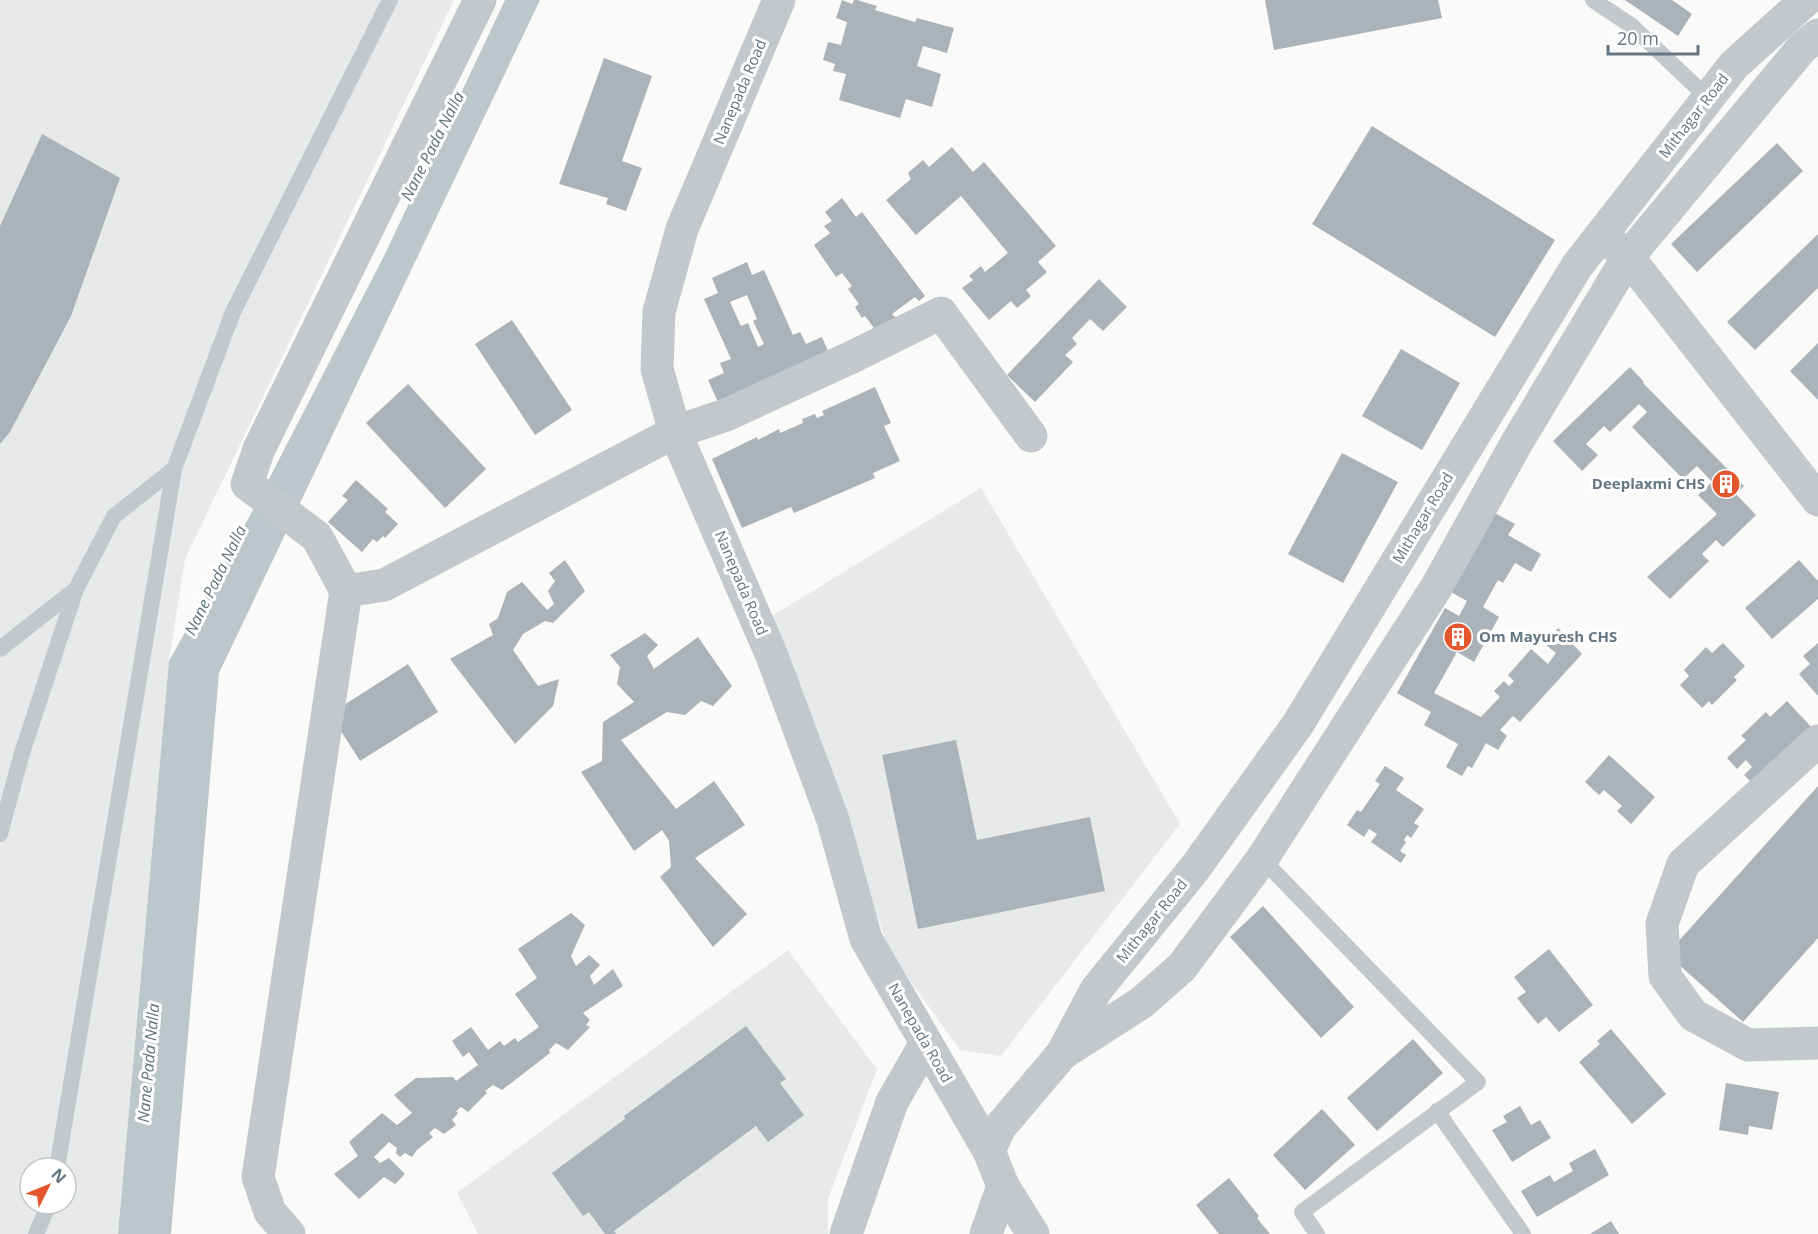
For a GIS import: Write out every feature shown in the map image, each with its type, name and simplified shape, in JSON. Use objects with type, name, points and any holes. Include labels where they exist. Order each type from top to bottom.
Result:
[{"type":"street","points":[[289,1234],[270,1212],[258,1177],[346,591],[317,537],[247,484],[259,449],[480,0]]},
{"type":"street","name":"Nanepada Road","points":[[779,0],[682,229],[659,312],[657,369],[675,432],[772,656],[833,820],[866,939],[988,1151]]},
{"type":"street","name":"Mithagar Road","points":[[988,1151],[1000,1127],[1062,1054],[1095,990],[1195,868],[1298,724],[1577,266],[1734,65],[1806,0]]},
{"type":"street","name":"Mithagar Road","points":[[1062,1054],[1141,1003],[1182,967],[1262,859],[1436,588],[1516,444],[1628,257],[1802,48],[1818,35]]},
{"type":"street","points":[[1602,235],[1628,257],[1818,500]]},
{"type":"street","points":[[346,591],[384,585],[675,432],[726,416],[941,312],[1031,436]]},
{"type":"street","points":[[1818,741],[1683,864],[1662,924],[1665,976],[1694,1015],[1748,1045],[1818,1042]]},
{"type":"street","points":[[846,1234],[892,1102],[926,1043]]},
{"type":"street","points":[[988,1151],[1003,1186],[1033,1234]]},
{"type":"street","points":[[986,1234],[1003,1186]]},
{"type":"lane","points":[[59,1156],[174,469],[233,312],[390,0]]},
{"type":"lane","points":[[1593,0],[1632,26],[1708,98]]},
{"type":"lane","points":[[0,834],[22,753],[76,589],[114,516],[174,469]]},
{"type":"lane","points":[[0,649],[76,589]]},
{"type":"lane","points":[[1262,859],[1478,1083],[1302,1212],[1317,1234]]},
{"type":"lane","points":[[1437,1111],[1523,1234]]},
{"type":"lane","points":[[36,1234],[44,1216]]},
{"type":"shaded area","points":[[0,0],[454,0],[185,559],[169,661],[118,1234],[0,1234]]},
{"type":"shaded area","points":[[981,488],[1180,824],[1001,1056],[960,1050],[891,954],[767,619]]},
{"type":"shaded area","points":[[788,950],[877,1069],[828,1199],[828,1234],[478,1234],[457,1193]]},
{"type":"water","name":"Nane Pada Nalla","points":[[505,0],[540,0],[219,673],[171,1234],[118,1234],[169,661],[252,512],[385,254]]},
{"type":"building","points":[[842,0],[852,4],[854,0],[857,0],[877,6],[875,10],[915,22],[917,18],[954,28],[947,53],[923,46],[917,66],[941,74],[932,107],[906,99],[900,118],[839,100],[846,74],[833,71],[835,64],[823,60],[828,42],[841,45],[847,22],[836,18]]},
{"type":"building","points":[[1265,0],[1438,0],[1442,18],[1274,50]]},
{"type":"building","points":[[1625,0],[1672,0],[1692,14],[1678,36]]},
{"type":"building","points":[[604,58],[652,76],[622,161],[642,168],[626,211],[606,204],[608,198],[559,184]]},
{"type":"building","points":[[1372,126],[1555,240],[1495,337],[1312,224]]},
{"type":"building","points":[[42,134],[120,178],[71,316],[10,432],[0,444],[0,226]]},
{"type":"building","points":[[1777,143],[1803,171],[1697,272],[1671,244]]},
{"type":"building","points":[[952,147],[973,172],[984,162],[1056,246],[1038,262],[1047,272],[1026,290],[1031,296],[1017,308],[1011,301],[989,320],[962,288],[973,280],[969,276],[981,266],[985,272],[1008,253],[961,196],[916,235],[886,200],[911,179],[908,173],[923,160],[929,167]]},
{"type":"building","points":[[842,198],[856,217],[862,212],[925,296],[919,301],[915,297],[892,314],[896,318],[877,332],[865,316],[862,318],[855,307],[859,304],[848,289],[852,286],[842,273],[836,277],[814,245],[830,233],[824,226],[832,221],[825,212]]},
{"type":"building","points":[[1818,234],[1818,288],[1755,350],[1727,322]]},
{"type":"building","points":[[747,262],[752,275],[764,270],[793,335],[800,332],[806,344],[822,337],[831,358],[718,402],[708,380],[724,373],[720,363],[731,359],[704,299],[718,293],[712,278]],"holes":[[[747,295],[757,319],[753,321],[764,344],[758,347],[748,323],[741,326],[730,302]]]},
{"type":"building","points":[[1099,279],[1127,307],[1103,331],[1090,319],[1072,338],[1077,344],[1065,355],[1073,362],[1035,402],[1007,375]]},
{"type":"building","points":[[512,320],[572,410],[535,435],[475,344]]},
{"type":"building","points":[[1818,343],[1818,400],[1790,371]]},
{"type":"building","points":[[1401,349],[1460,383],[1422,450],[1362,416]]},
{"type":"building","name":"Deeplaxmi CHS","points":[[1630,367],[1744,486],[1736,494],[1756,515],[1723,547],[1716,540],[1702,554],[1709,561],[1670,599],[1647,577],[1717,514],[1698,495],[1712,482],[1697,466],[1683,479],[1632,427],[1647,412],[1639,404],[1610,432],[1604,426],[1586,444],[1598,455],[1582,471],[1553,441]]},
{"type":"building","points":[[408,384],[486,469],[445,508],[366,423]]},
{"type":"building","points":[[875,387],[891,423],[884,426],[900,461],[873,473],[875,478],[794,513],[791,507],[742,528],[712,459],[757,437],[758,440],[779,429],[780,433],[803,423],[802,419],[815,414],[817,418],[824,415],[822,411]]},
{"type":"building","points":[[1342,453],[1398,482],[1343,583],[1288,554]]},
{"type":"building","points":[[356,480],[388,509],[385,512],[398,524],[385,538],[383,536],[377,542],[373,539],[362,552],[328,522],[348,500],[342,496]]},
{"type":"building","name":"Om Mayuresh CHS","points":[[1493,512],[1515,524],[1508,535],[1541,554],[1531,572],[1515,563],[1503,583],[1498,580],[1483,607],[1499,617],[1474,662],[1457,652],[1434,693],[1481,717],[1500,697],[1494,691],[1504,681],[1509,686],[1514,681],[1508,675],[1531,649],[1548,664],[1556,653],[1546,645],[1558,628],[1582,654],[1520,722],[1513,716],[1500,730],[1507,736],[1498,750],[1486,743],[1472,768],[1468,766],[1462,776],[1446,767],[1458,744],[1424,725],[1431,712],[1397,693],[1445,608],[1459,616],[1467,601],[1449,591]]},
{"type":"building","points":[[565,560],[585,591],[553,623],[545,621],[523,634],[513,650],[538,686],[559,679],[553,706],[515,744],[450,659],[493,635],[489,624],[498,618],[507,592],[522,582],[547,610],[554,604],[548,591],[555,581],[549,573]]},
{"type":"building","points":[[1799,560],[1818,581],[1818,599],[1772,639],[1745,608]]},
{"type":"building","points":[[645,633],[658,645],[647,656],[654,669],[698,637],[732,686],[713,706],[701,701],[685,715],[667,712],[621,740],[676,809],[714,781],[745,825],[695,858],[747,914],[713,947],[660,877],[671,867],[669,841],[662,830],[634,851],[581,772],[602,761],[603,722],[634,702],[617,684],[620,667],[610,655]]},
{"type":"building","points":[[1723,643],[1745,666],[1734,677],[1737,680],[1712,705],[1709,701],[1702,708],[1680,685],[1689,676],[1684,670],[1706,647],[1712,653]]},
{"type":"building","points":[[1818,643],[1818,696],[1799,674],[1810,664],[1803,656]]},
{"type":"building","points":[[408,664],[438,712],[360,761],[330,714]]},
{"type":"building","points":[[1787,701],[1815,731],[1756,787],[1744,775],[1752,767],[1746,760],[1737,769],[1727,758],[1746,740],[1741,736],[1766,712],[1770,717]]},
{"type":"building","points":[[956,740],[977,840],[1090,817],[1105,891],[918,929],[882,755]]},
{"type":"building","points":[[1609,755],[1655,797],[1631,824],[1617,811],[1622,806],[1604,790],[1599,795],[1585,782]]},
{"type":"building","points":[[1385,766],[1404,778],[1396,790],[1424,809],[1414,823],[1419,826],[1411,838],[1407,835],[1404,840],[1406,842],[1400,851],[1406,855],[1401,863],[1371,842],[1377,834],[1369,829],[1364,837],[1347,825],[1357,810],[1361,812],[1380,784],[1375,781]]},
{"type":"building","points":[[1818,786],[1818,938],[1743,1022],[1667,954]]},
{"type":"building","points":[[1263,906],[1354,1007],[1321,1038],[1230,937]]},
{"type":"building","points":[[571,913],[585,925],[571,956],[576,966],[589,955],[600,965],[590,976],[594,985],[613,969],[623,986],[583,1013],[590,1020],[586,1025],[590,1027],[568,1050],[556,1043],[549,1050],[550,1053],[502,1090],[493,1085],[468,1112],[461,1107],[456,1111],[458,1113],[452,1120],[456,1125],[444,1134],[435,1128],[429,1133],[433,1137],[412,1157],[405,1153],[400,1157],[396,1153],[397,1148],[389,1142],[374,1157],[380,1163],[389,1158],[405,1174],[395,1184],[384,1177],[359,1199],[334,1174],[358,1156],[349,1142],[382,1113],[397,1125],[412,1113],[394,1095],[416,1078],[453,1077],[456,1081],[478,1065],[469,1052],[463,1057],[452,1041],[471,1027],[488,1050],[500,1041],[504,1046],[515,1038],[518,1042],[539,1027],[515,994],[537,978],[518,949]]},
{"type":"building","points":[[1549,949],[1593,1005],[1559,1032],[1546,1017],[1538,1024],[1517,998],[1526,992],[1514,977]]},
{"type":"building","points":[[746,1026],[786,1079],[780,1083],[804,1115],[768,1142],[756,1126],[614,1231],[616,1234],[605,1234],[589,1212],[583,1216],[552,1173],[625,1119],[624,1116]]},
{"type":"building","points":[[1611,1029],[1666,1094],[1632,1124],[1579,1062],[1600,1044],[1597,1041]]},
{"type":"building","points":[[1413,1039],[1443,1073],[1377,1131],[1347,1098]]},
{"type":"building","points":[[1726,1083],[1779,1092],[1772,1130],[1749,1126],[1748,1135],[1719,1130]]},
{"type":"building","points":[[1520,1106],[1531,1125],[1540,1120],[1551,1138],[1512,1162],[1492,1130],[1507,1122],[1503,1116]]},
{"type":"building","points":[[1322,1109],[1355,1145],[1305,1190],[1273,1155]]},
{"type":"building","points":[[1595,1149],[1609,1175],[1537,1217],[1521,1191],[1550,1175],[1554,1182],[1573,1171],[1569,1163]]},
{"type":"building","points":[[1229,1178],[1270,1234],[1219,1234],[1196,1205]]},
{"type":"building","points":[[1611,1221],[1619,1234],[1590,1234]]},
{"type":"place","name":"Deeplaxmi CHS","points":[[1726,484]]},
{"type":"place","name":"Om Mayuresh CHS","points":[[1458,637]]}]
